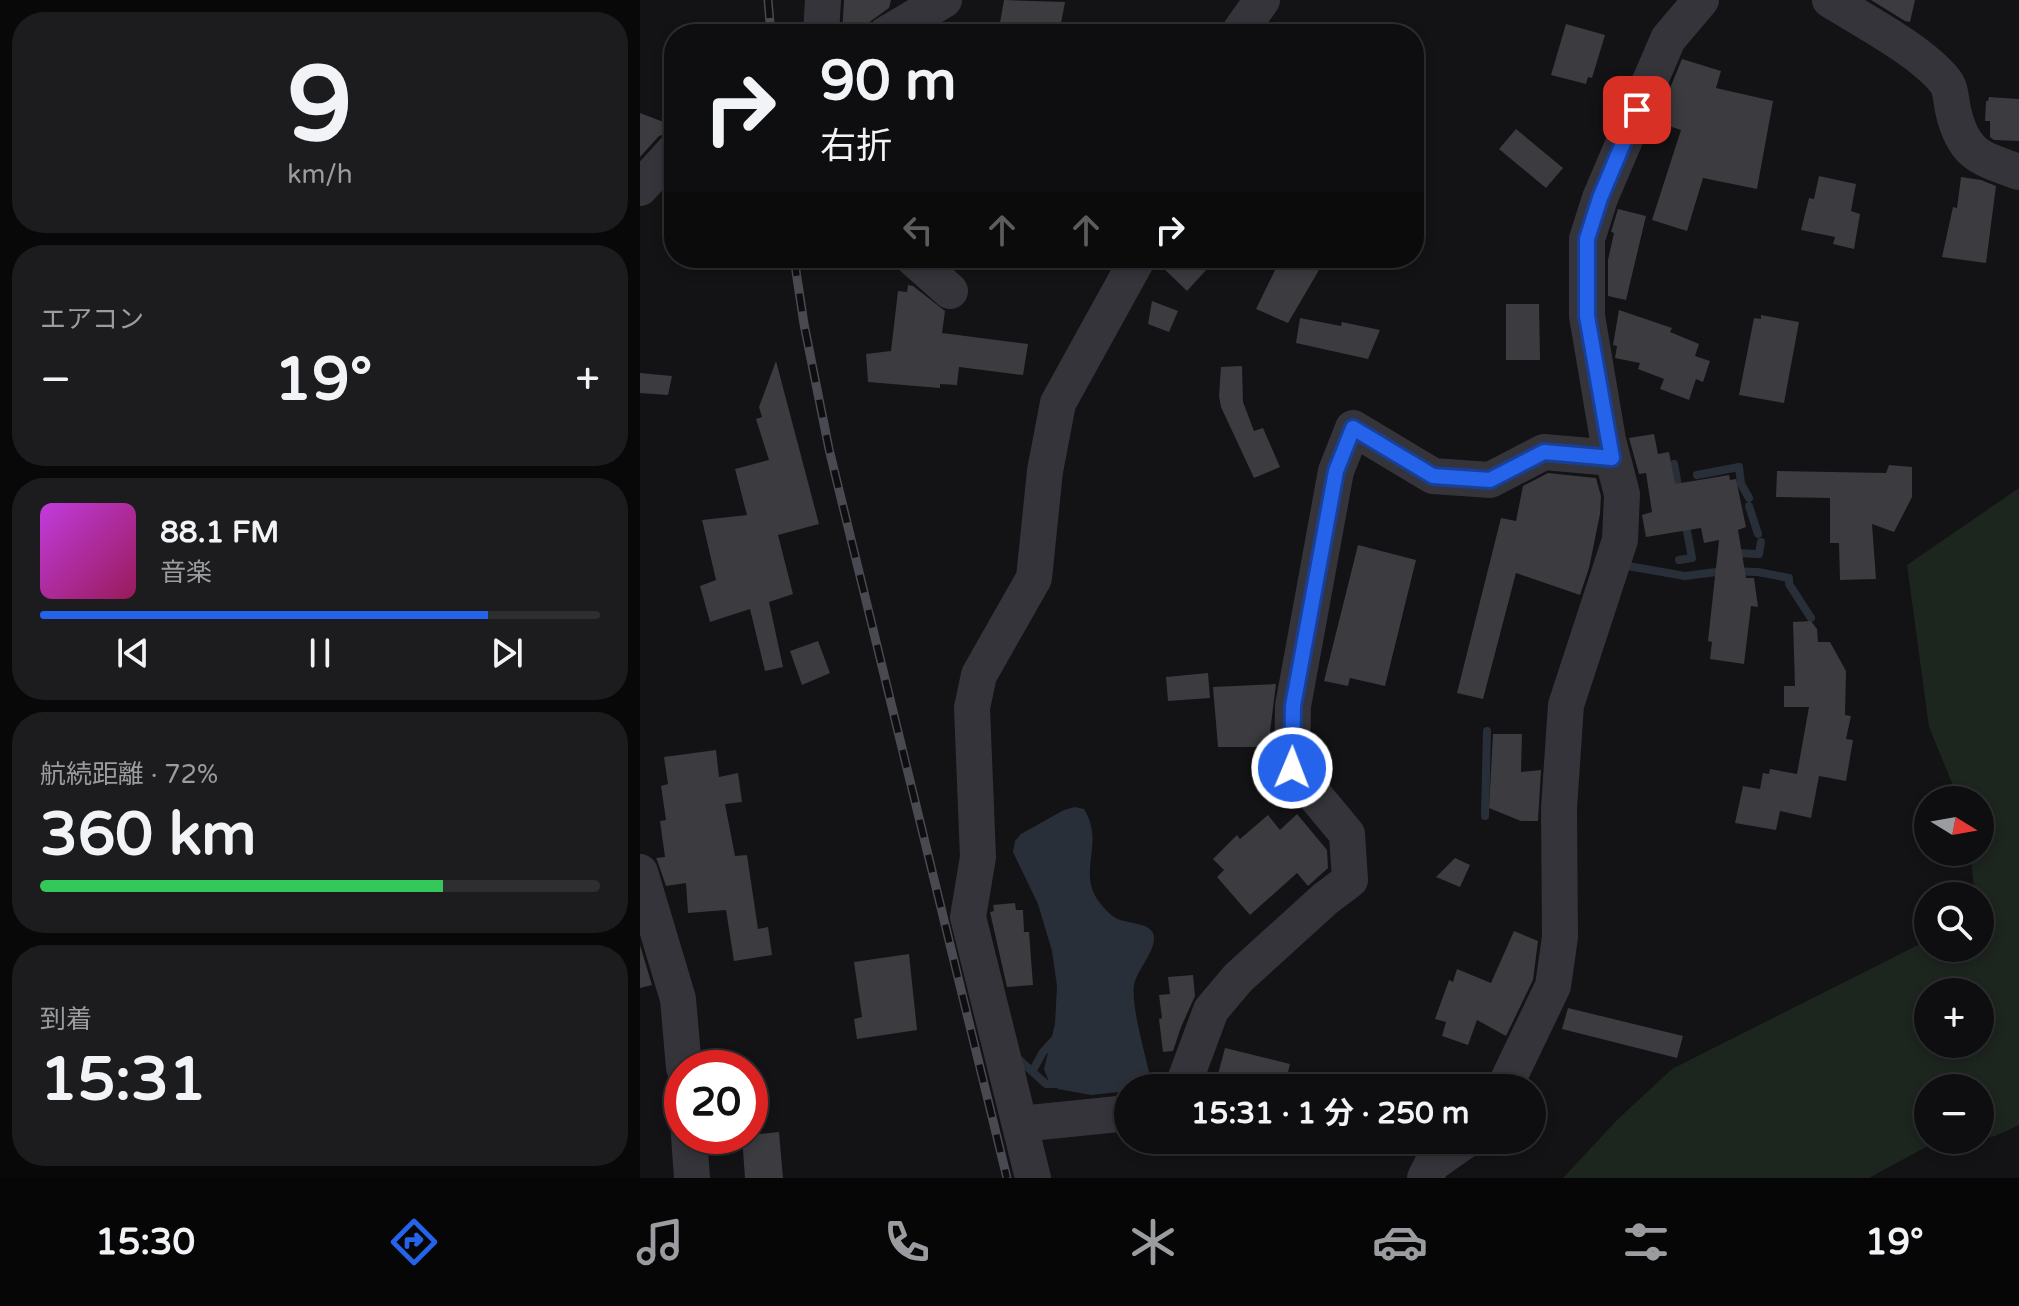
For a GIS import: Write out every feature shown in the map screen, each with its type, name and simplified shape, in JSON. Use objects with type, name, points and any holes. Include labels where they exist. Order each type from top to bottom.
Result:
[{"type":"street","points":[[822,24],[823,0]]},
{"type":"street","points":[[903,24],[944,0]]},
{"type":"street","points":[[1245,24],[1262,0]]},
{"type":"street","points":[[1511,1074],[1553,986],[1560,937],[1559,808],[1566,705],[1620,540],[1622,494],[1612,458],[1587,316],[1587,239],[1600,198],[1668,39],[1701,0]]},
{"type":"street","points":[[1830,0],[1924,61],[1948,83],[1959,134],[1970,150],[1986,160],[2019,172]]},
{"type":"street","points":[[640,188],[664,162]]},
{"type":"street","points":[[924,268],[950,291]]},
{"type":"street","points":[[1033,1178],[968,917],[978,857],[972,708],[979,675],[1034,578],[1045,471],[1058,403],[1132,268]]},
{"type":"street","points":[[1187,1074],[1211,1010],[1238,978],[1350,880],[1347,834],[1292,768],[1293,706],[1336,471],[1353,428],[1433,476],[1490,480],[1544,452],[1612,458]]},
{"type":"street","points":[[640,872],[678,999],[682,1050]]},
{"type":"street","points":[[1020,1124],[1114,1114]]},
{"type":"street","points":[[690,1154],[692,1178]]},
{"type":"street","points":[[1425,1178],[1432,1164],[1446,1154]]},
{"type":"shaded area","points":[[2019,488],[2019,1125],[1994,1136],[1994,1074],[1914,1074],[1914,1154],[1869,1178],[1563,1178],[1618,1119],[1672,1069],[1914,947],[1914,962],[1994,962],[1994,882],[1973,882],[1972,866],[1994,866],[1994,786],[1953,786],[1929,727],[1907,565]]},
{"type":"shaded area","points":[[1075,807],[1084,809],[1090,821],[1090,877],[1097,899],[1114,917],[1146,927],[1153,933],[1153,945],[1134,985],[1139,1030],[1150,1074],[1114,1074],[1114,1093],[1091,1095],[1058,1089],[1049,1082],[1044,1069],[1055,1024],[1057,986],[1052,951],[1038,904],[1013,852],[1015,841],[1021,834]]},
{"type":"building","points":[[844,0],[891,0],[889,8],[868,24],[843,24]]},
{"type":"building","points":[[1004,0],[1065,2],[1061,24],[1000,24]]},
{"type":"building","points":[[1871,0],[1915,0],[1910,22],[1905,21]]},
{"type":"building","points":[[1566,24],[1605,35],[1592,78],[1588,77],[1586,84],[1551,75]]},
{"type":"building","points":[[1682,59],[1721,71],[1716,88],[1773,101],[1757,189],[1703,178],[1687,231],[1652,220],[1681,130],[1656,122]]},
{"type":"building","points":[[1989,97],[2019,99],[2019,141],[1994,140],[1990,137],[1990,121],[1985,121]]},
{"type":"building","points":[[640,113],[664,122],[664,134],[640,157]]},
{"type":"building","points":[[1516,129],[1563,168],[1546,188],[1499,149]]},
{"type":"building","points":[[1819,176],[1856,184],[1851,211],[1860,214],[1854,249],[1833,244],[1835,237],[1801,230],[1809,198],[1814,199]]},
{"type":"building","points":[[1961,177],[1996,186],[1986,263],[1942,257],[1953,207],[1957,208]]},
{"type":"building","points":[[1618,209],[1646,216],[1626,300],[1608,296],[1608,260],[1614,233],[1611,232]]},
{"type":"building","points":[[1163,268],[1208,268],[1187,291]]},
{"type":"building","points":[[1276,268],[1320,268],[1288,323],[1256,309]]},
{"type":"building","points":[[908,285],[945,311],[942,333],[1028,344],[1023,375],[959,367],[957,385],[940,384],[940,388],[868,382],[866,354],[891,351],[898,291],[907,292]]},
{"type":"building","points":[[1152,301],[1178,311],[1169,332],[1148,324]]},
{"type":"building","points":[[1506,304],[1539,304],[1540,360],[1506,360]]},
{"type":"building","points":[[1619,310],[1672,328],[1670,332],[1699,344],[1695,356],[1710,361],[1703,382],[1696,379],[1689,400],[1660,389],[1664,379],[1638,369],[1640,363],[1615,358],[1617,346],[1613,345]]},
{"type":"building","points":[[1761,315],[1799,322],[1784,403],[1739,395],[1754,318],[1761,319]]},
{"type":"building","points":[[1300,318],[1380,330],[1368,359],[1296,343]]},
{"type":"building","points":[[776,361],[819,524],[778,535],[793,594],[769,602],[783,667],[765,671],[750,609],[710,622],[700,586],[716,580],[702,520],[747,515],[735,469],[769,460],[756,419],[762,417],[759,407]]},
{"type":"building","points":[[1242,366],[1243,402],[1254,431],[1263,428],[1280,467],[1254,478],[1221,407],[1219,396],[1221,367]]},
{"type":"building","points":[[640,373],[672,376],[668,395],[640,393]]},
{"type":"building","points":[[1654,434],[1658,454],[1669,452],[1675,484],[1729,475],[1730,480],[1736,479],[1746,527],[1738,530],[1746,578],[1754,578],[1758,607],[1751,606],[1744,664],[1710,659],[1712,642],[1708,641],[1719,540],[1704,543],[1701,528],[1646,537],[1642,515],[1652,512],[1646,473],[1639,474],[1629,438]]},
{"type":"building","points":[[1889,465],[1912,467],[1912,497],[1894,532],[1872,524],[1876,579],[1840,580],[1839,543],[1830,543],[1830,498],[1776,497],[1777,471],[1886,473]]},
{"type":"building","points":[[1548,473],[1596,478],[1601,496],[1589,568],[1580,595],[1516,573],[1483,699],[1457,693],[1501,518],[1516,521],[1523,486]]},
{"type":"building","points":[[1358,545],[1416,560],[1385,686],[1350,678],[1348,686],[1324,681]]},
{"type":"building","points":[[1811,621],[1817,629],[1818,642],[1830,642],[1846,671],[1845,715],[1851,716],[1846,739],[1853,740],[1846,781],[1819,776],[1811,818],[1780,811],[1776,830],[1735,823],[1743,786],[1760,789],[1763,773],[1769,774],[1770,769],[1797,774],[1809,707],[1784,707],[1784,686],[1795,686],[1793,622]]},
{"type":"building","points":[[818,641],[830,673],[802,685],[790,651]]},
{"type":"building","points":[[1208,673],[1210,698],[1168,701],[1166,677]]},
{"type":"building","points":[[1276,684],[1271,747],[1218,747],[1213,687]]},
{"type":"building","points":[[1493,734],[1522,734],[1521,772],[1541,770],[1538,821],[1521,821],[1489,808]]},
{"type":"building","points":[[716,750],[719,777],[738,773],[742,802],[725,804],[735,856],[747,855],[758,929],[768,927],[772,955],[734,961],[726,910],[688,913],[686,883],[666,886],[656,858],[665,857],[660,821],[666,820],[661,786],[668,784],[664,757]]},
{"type":"building","points":[[1297,814],[1327,850],[1328,868],[1308,886],[1297,873],[1250,915],[1217,877],[1224,870],[1213,859],[1237,835],[1240,839],[1268,815],[1280,830]]},
{"type":"building","points":[[1455,858],[1470,865],[1460,887],[1436,877]]},
{"type":"building","points":[[1015,903],[1016,910],[1023,910],[1024,932],[1029,932],[1033,985],[1007,987],[990,912],[994,911],[993,905]]},
{"type":"building","points":[[1514,931],[1538,941],[1533,980],[1506,1036],[1477,1020],[1468,1045],[1442,1036],[1446,1022],[1435,1019],[1449,980],[1453,982],[1457,969],[1491,983]]},
{"type":"building","points":[[640,945],[652,985],[640,988]]},
{"type":"building","points":[[909,954],[917,1030],[857,1039],[854,1019],[862,1017],[854,962]]},
{"type":"building","points":[[1193,975],[1195,996],[1173,1051],[1163,1052],[1159,995],[1170,994],[1168,977]]},
{"type":"building","points":[[1568,1008],[1683,1036],[1677,1058],[1562,1029]]},
{"type":"building","points":[[1225,1048],[1290,1064],[1288,1074],[1218,1074]]},
{"type":"building","points":[[779,1132],[783,1178],[745,1178],[743,1154],[768,1154],[768,1133]]},
{"type":"waterway","points":[[1674,464],[1679,491]]},
{"type":"waterway","points":[[1697,475],[1739,467],[1741,484],[1749,498]]},
{"type":"waterway","points":[[1749,506],[1758,534]]},
{"type":"waterway","points":[[1679,560],[1692,558],[1685,520]]},
{"type":"waterway","points":[[1737,553],[1759,554],[1761,542]]},
{"type":"waterway","points":[[1623,570],[1628,566],[1685,576],[1724,571],[1758,572],[1789,578],[1789,584],[1811,618]]},
{"type":"waterway","points":[[1485,816],[1487,731]]},
{"type":"waterway","points":[[1033,1070],[1055,1039]]},
{"type":"waterway","points":[[1015,1056],[1046,1084],[1061,1084]]},
{"type":"railway","points":[[768,0],[770,24]]},
{"type":"railway","points":[[796,268],[829,449],[1007,1178]]},
{"type":"route","points":[[1292,768],[1293,706],[1336,471],[1353,428],[1433,476],[1490,480],[1544,452],[1612,458],[1587,316],[1587,239],[1600,198],[1637,110]]}]
